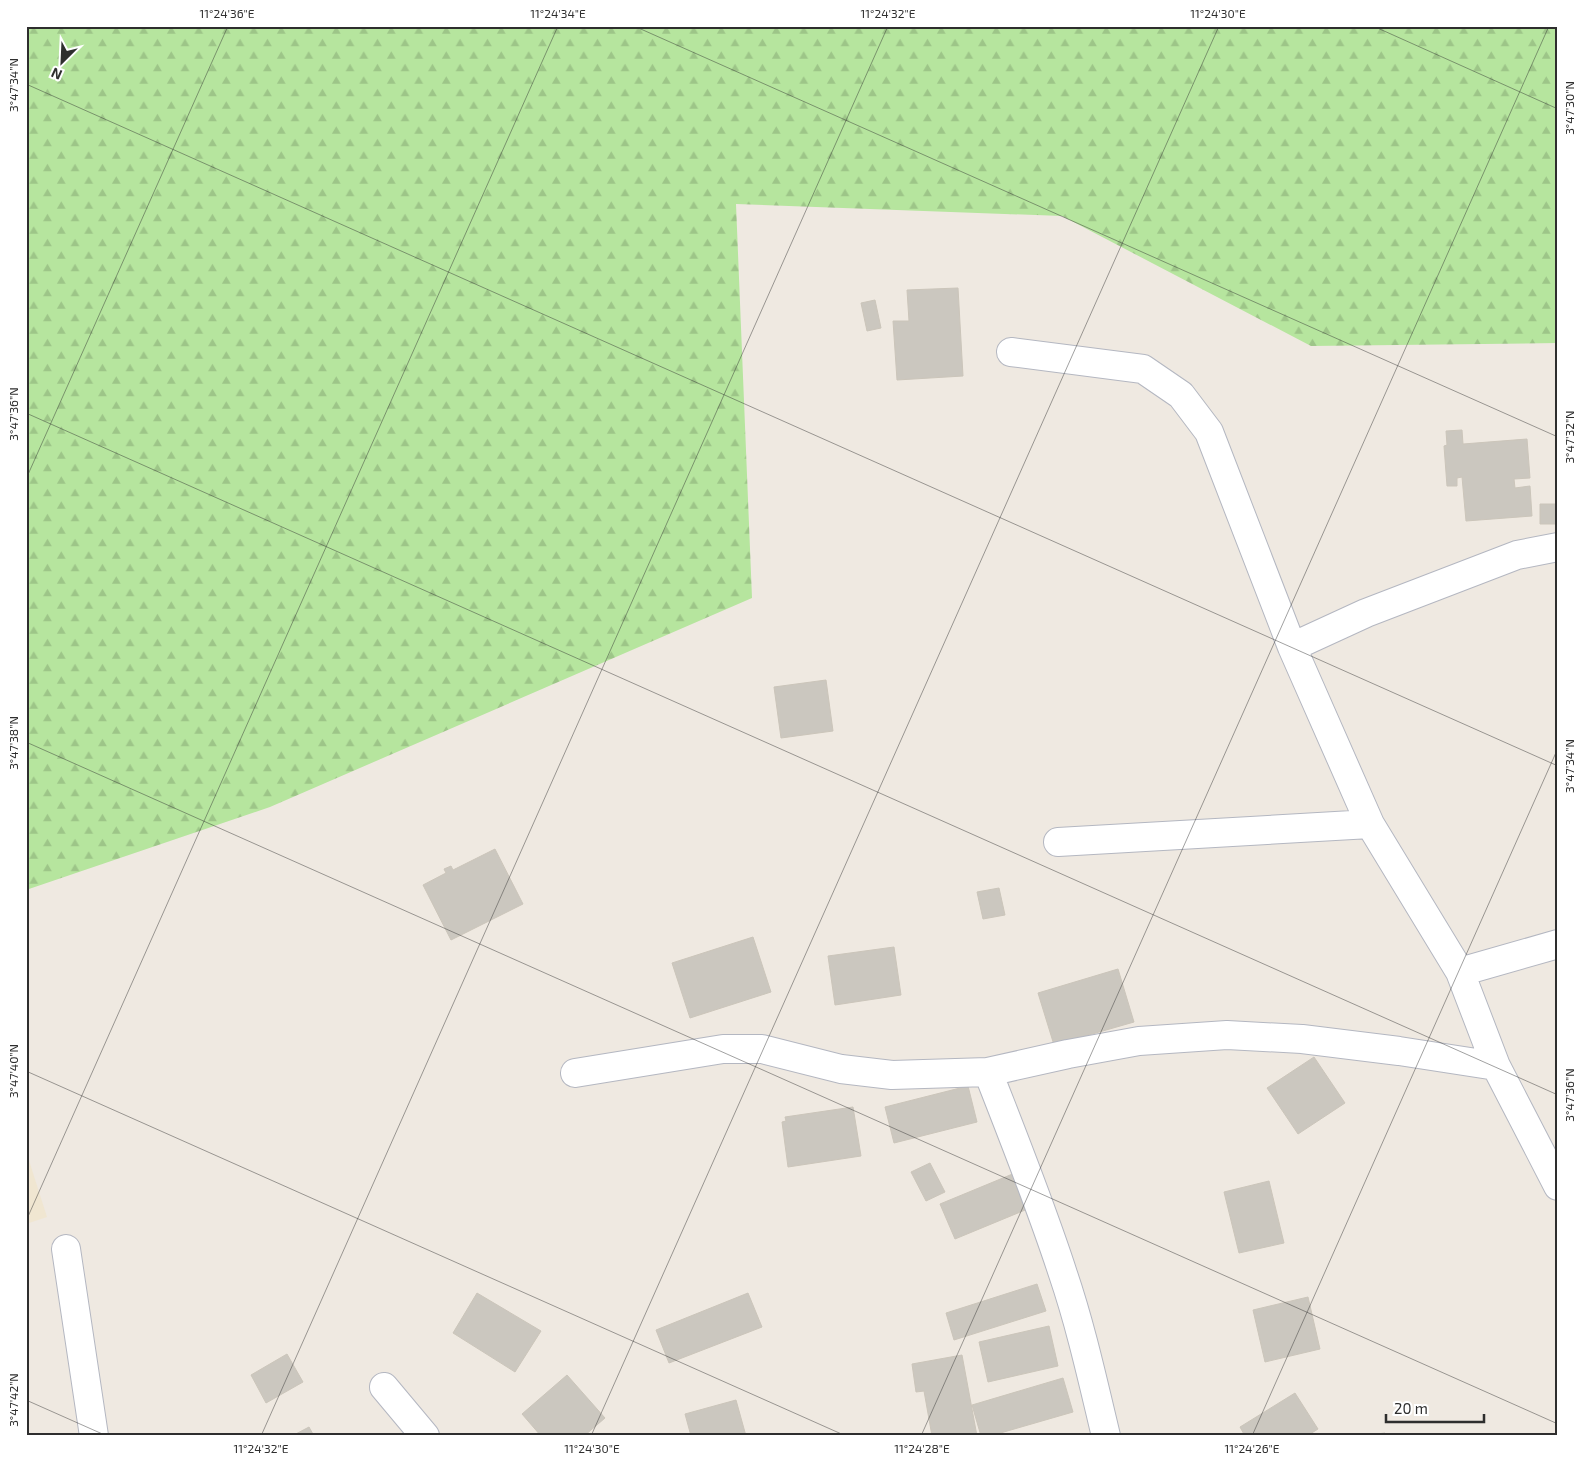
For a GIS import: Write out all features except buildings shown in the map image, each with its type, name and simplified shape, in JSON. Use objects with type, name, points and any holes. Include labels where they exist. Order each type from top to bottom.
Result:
[{"type":"street","points":[[1011,352],[1143,370],[1181,395],[1209,432],[1292,648],[1370,824],[1460,972],[1496,1066],[1558,1186]]},
{"type":"street","points":[[1292,648],[1366,613],[1517,555],[1558,547]]},
{"type":"street","points":[[1058,842],[1370,824]]},
{"type":"street","points":[[1460,972],[1558,944]]},
{"type":"street","points":[[575,1073],[723,1049],[762,1049],[842,1069],[892,1075],[988,1072],[1068,1054],[1139,1041],[1227,1035],[1302,1039],[1496,1066]]},
{"type":"street","points":[[988,1072],[1032,1184],[1064,1275],[1106,1436]]},
{"type":"street","points":[[66,1249],[94,1436]]},
{"type":"street","points":[[384,1387],[425,1436]]},
{"type":"shaded area","points":[[26,1151],[47,1217],[26,1224]]},
{"type":"green space","points":[[26,26],[1558,26],[1558,343],[1311,346],[1062,216],[736,204],[752,598],[270,807],[26,890]]}]
